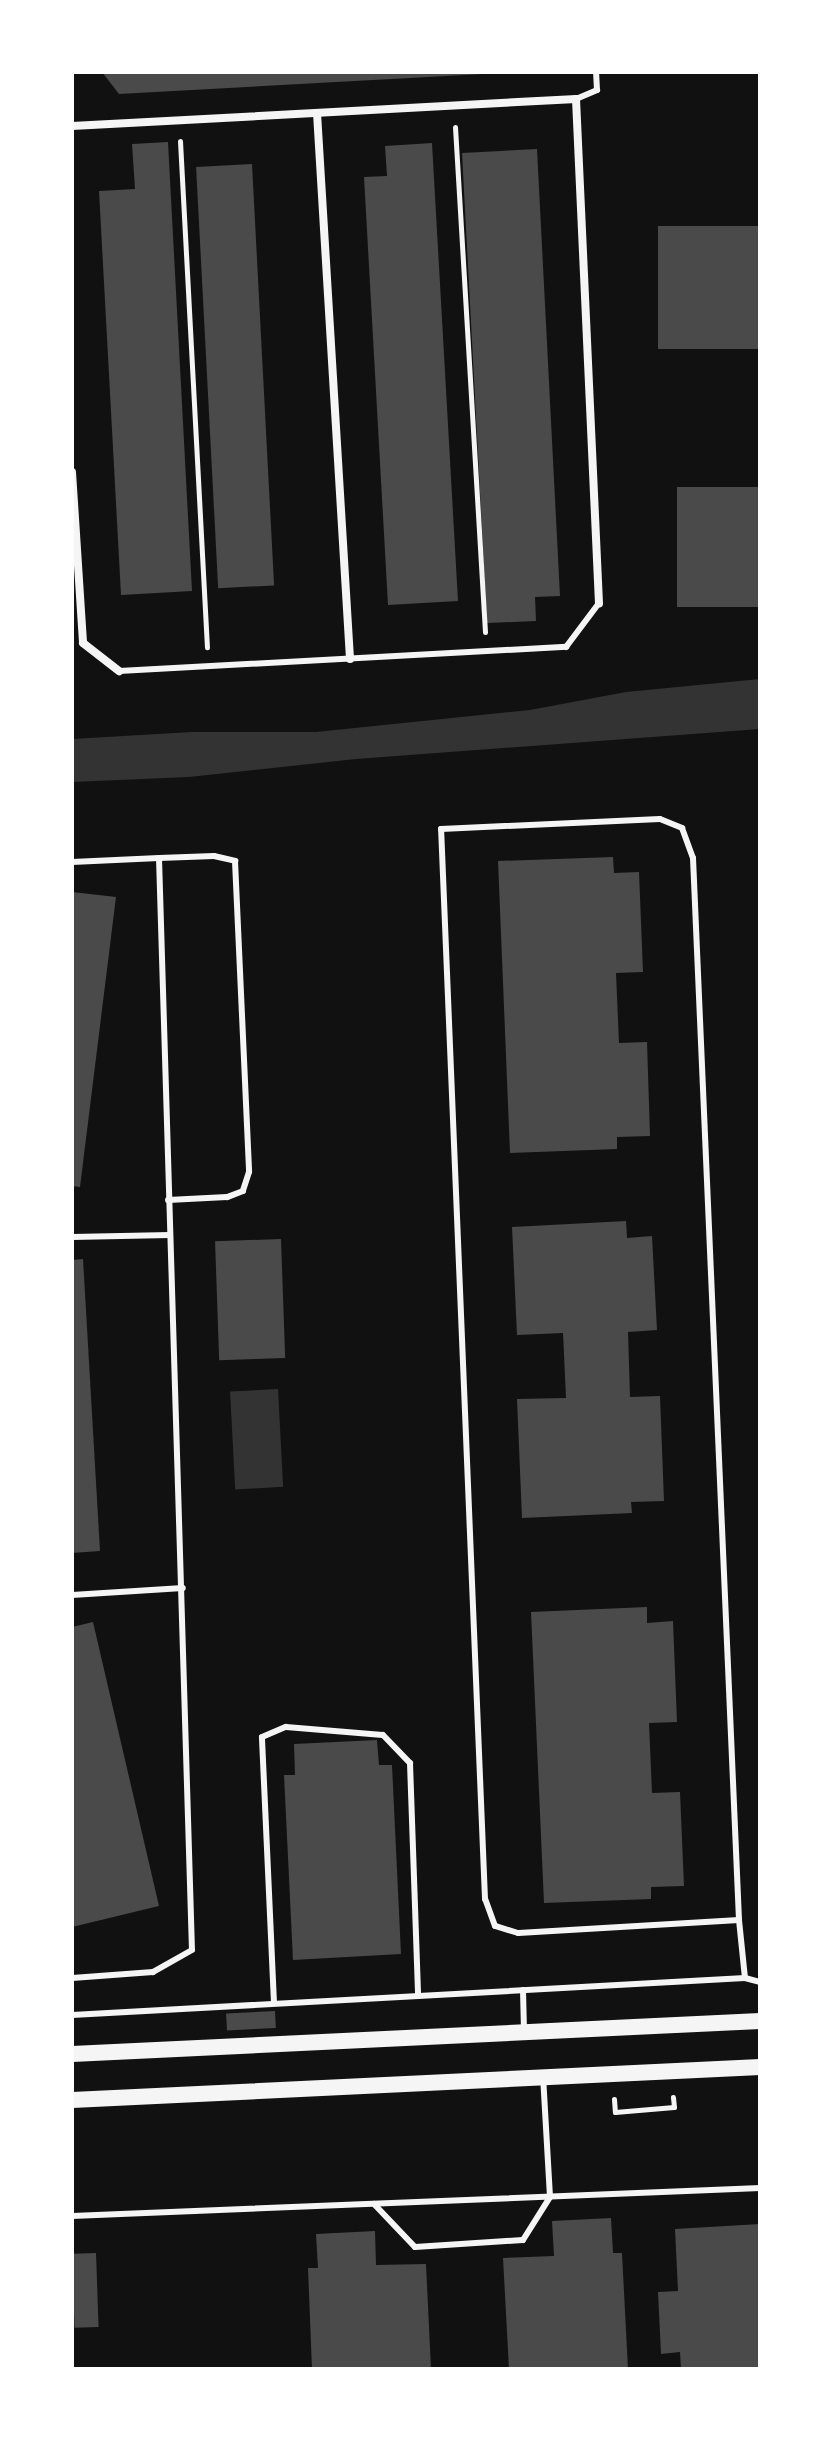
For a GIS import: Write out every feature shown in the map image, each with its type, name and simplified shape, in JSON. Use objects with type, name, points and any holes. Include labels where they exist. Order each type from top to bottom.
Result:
[{"type":"main road","points":[[72,2054],[760,2021]]},
{"type":"main road","points":[[72,2100],[760,2067]]},
{"type":"street","points":[[72,126],[576,99],[599,603]]},
{"type":"street","points":[[317,113],[350,659]]},
{"type":"street","points":[[72,472],[83,643],[119,671]]},
{"type":"lane","points":[[576,99],[597,90],[596,72]]},
{"type":"lane","points":[[119,671],[566,647],[599,603]]},
{"type":"lane","points":[[739,1920],[518,1933],[495,1926],[485,1899],[441,829],[660,819],[682,828],[693,858],[739,1920],[745,1978]]},
{"type":"lane","points":[[72,862],[214,856],[235,861],[249,1172],[243,1191],[227,1197],[168,1200]]},
{"type":"lane","points":[[72,1978],[153,1972],[192,1950],[159,858]]},
{"type":"lane","points":[[72,1237],[170,1235]]},
{"type":"lane","points":[[72,1595],[183,1588]]},
{"type":"lane","points":[[274,2003],[262,1737],[286,1727],[383,1735],[410,1763],[418,1996]]},
{"type":"lane","points":[[72,2015],[745,1978],[760,1982]]},
{"type":"lane","points":[[523,1990],[524,2032]]},
{"type":"lane","points":[[374,2204],[415,2247],[523,2240],[550,2197],[543,2077]]},
{"type":"lane","points":[[72,2216],[760,2188]]},
{"type":"path","points":[[454,106],[486,652]]},
{"type":"path","points":[[179,120],[208,667]]},
{"type":"shaded area","points":[[760,679],[760,729],[356,759],[189,777],[72,782],[72,739],[192,732],[316,732],[530,710],[626,692]]},
{"type":"shaded area","points":[[278,1389],[283,1487],[235,1489],[230,1392]]},
{"type":"building","points":[[102,72],[483,72],[483,74],[119,94]]},
{"type":"building","points":[[168,142],[192,591],[121,595],[99,191],[135,189],[132,144]]},
{"type":"building","points":[[432,143],[458,601],[388,605],[364,177],[387,176],[385,146]]},
{"type":"building","points":[[537,149],[560,596],[535,597],[536,621],[487,623],[462,153]]},
{"type":"building","points":[[252,164],[274,585],[218,588],[196,167]]},
{"type":"building","points":[[658,226],[760,226],[760,349],[658,349]]},
{"type":"building","points":[[677,487],[760,487],[760,607],[677,607]]},
{"type":"building","points":[[613,857],[614,873],[639,872],[643,972],[616,973],[619,1043],[647,1042],[650,1136],[617,1137],[617,1149],[510,1153],[498,861]]},
{"type":"building","points":[[72,892],[116,897],[80,1187],[72,1186]]},
{"type":"building","points":[[626,1221],[627,1238],[652,1236],[657,1330],[628,1332],[630,1397],[660,1396],[664,1501],[631,1502],[632,1513],[522,1518],[517,1399],[566,1398],[563,1333],[517,1335],[512,1227]]},
{"type":"building","points":[[281,1239],[285,1358],[219,1360],[215,1241]]},
{"type":"building","points":[[83,1259],[100,1551],[72,1553],[72,1260]]},
{"type":"building","points":[[647,1607],[647,1623],[673,1621],[677,1722],[649,1723],[652,1793],[680,1792],[684,1886],[651,1887],[651,1899],[544,1903],[531,1612]]},
{"type":"building","points":[[93,1622],[159,1906],[72,1927],[72,1627]]},
{"type":"building","points":[[377,1740],[379,1765],[392,1765],[401,1954],[293,1960],[284,1775],[295,1775],[294,1744]]},
{"type":"building","points":[[275,2011],[276,2028],[227,2031],[226,2014]]},
{"type":"building","points":[[611,2218],[613,2253],[622,2253],[628,2369],[509,2369],[503,2258],[554,2256],[552,2221]]},
{"type":"building","points":[[760,2224],[760,2369],[681,2369],[680,2352],[661,2354],[658,2292],[678,2291],[675,2229]]},
{"type":"building","points":[[375,2231],[376,2265],[426,2264],[431,2369],[312,2369],[308,2268],[318,2268],[316,2234]]},
{"type":"building","points":[[96,2253],[99,2327],[75,2328],[72,2254]]}]
